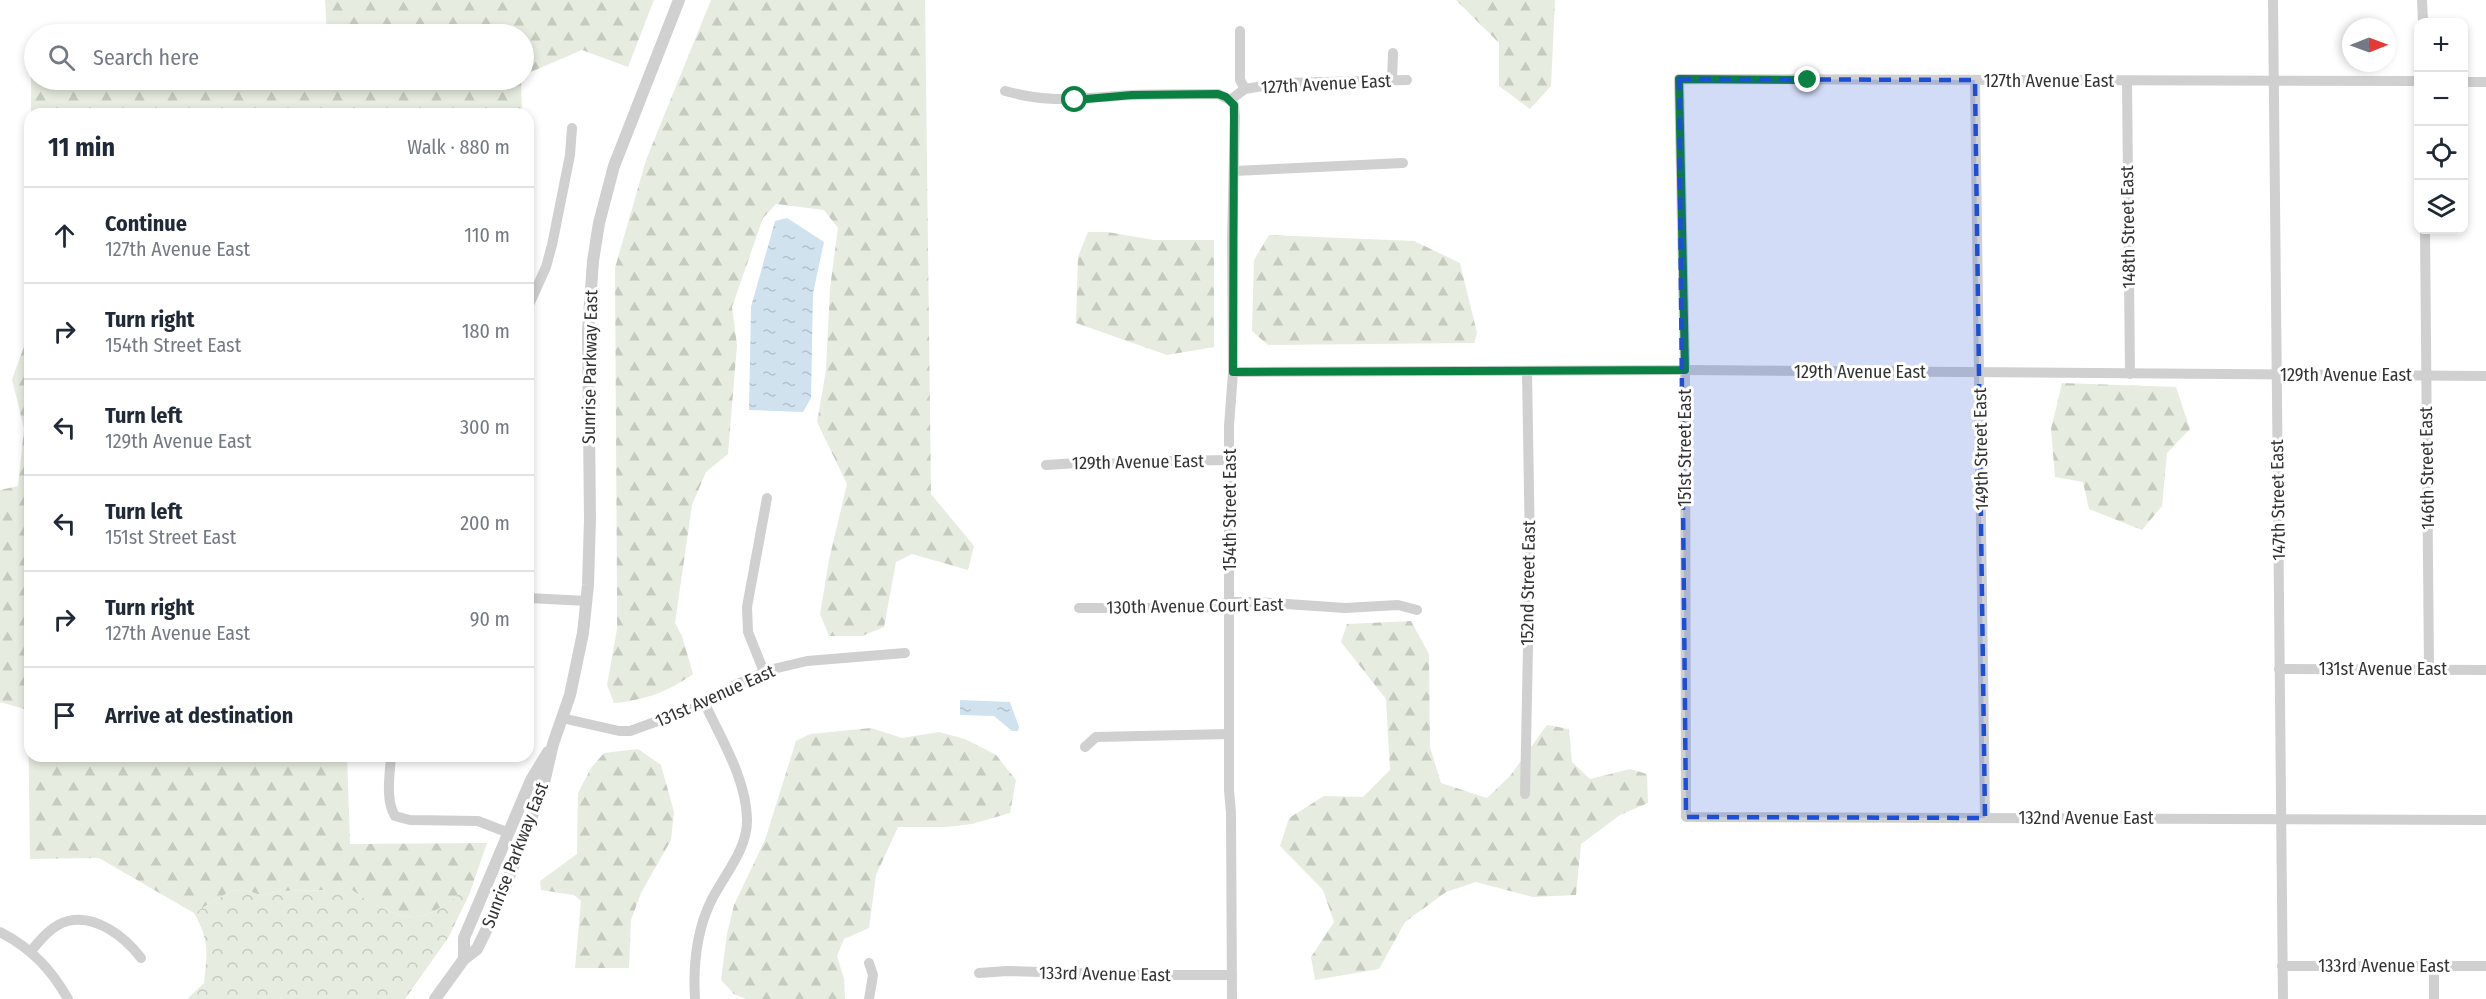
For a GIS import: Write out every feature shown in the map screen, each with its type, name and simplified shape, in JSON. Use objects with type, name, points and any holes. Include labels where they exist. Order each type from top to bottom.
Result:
[{"type":"street","name":"Sunrise Parkway East","points":[[435,999],[464,958],[477,949],[499,904],[543,787],[577,664],[587,601],[590,519],[588,331],[593,261],[599,223],[614,166],[679,0]]},
{"type":"street","name":"147th Street East","points":[[2273,0],[2283,999]]},
{"type":"street","points":[[2422,0],[2423,18]]},
{"type":"street","points":[[1005,91],[1033,99],[1048,100],[1132,95],[1218,94],[1230,100],[1245,89],[1240,80],[1240,31]]},
{"type":"street","points":[[1392,80],[1393,53]]},
{"type":"street","name":"127th Avenue East","points":[[1679,79],[2414,81]]},
{"type":"street","name":"151st Street East","points":[[1679,79],[1685,370],[1686,817]]},
{"type":"street","name":"127th Avenue East","points":[[1245,89],[1281,83],[1407,80]]},
{"type":"street","name":"149th Street East","points":[[1975,80],[1985,818]]},
{"type":"street","name":"148th Street East","points":[[2127,81],[2130,374]]},
{"type":"street","points":[[2468,82],[2486,82]]},
{"type":"street","name":"154th Street East","points":[[1230,100],[1234,105],[1235,117],[1232,238],[1233,372],[1230,416],[1229,734],[1232,999]]},
{"type":"street","points":[[534,294],[546,267],[552,245],[570,155],[572,128]]},
{"type":"street","points":[[1234,171],[1403,163]]},
{"type":"street","name":"146th Street East","points":[[2425,234],[2429,669]]},
{"type":"street","name":"129th Avenue East","points":[[1233,372],[1685,370],[2486,376]]},
{"type":"street","name":"152nd Street East","points":[[1525,794],[1530,549],[1527,372]]},
{"type":"street","name":"129th Avenue East","points":[[1046,465],[1087,462],[1145,464],[1166,461],[1230,460]]},
{"type":"street","points":[[764,672],[748,632],[747,607],[767,498]]},
{"type":"street","points":[[534,598],[587,601]]},
{"type":"street","name":"130th Avenue Court East","points":[[1079,608],[1205,608],[1231,602],[1257,602],[1345,608],[1398,605],[1417,610]]},
{"type":"street","name":"131st Avenue East","points":[[562,718],[619,731],[630,731],[705,704],[733,686],[764,672],[807,661],[905,652]]},
{"type":"street","name":"131st Avenue East","points":[[2279,669],[2486,670]]},
{"type":"street","points":[[695,999],[695,947],[710,903],[743,844],[747,820],[738,776],[705,704]]},
{"type":"street","points":[[1085,747],[1096,737],[1229,734]]},
{"type":"street","name":"Sunrise Parkway East","points":[[464,958],[464,938],[531,780],[554,744]]},
{"type":"street","points":[[391,762],[390,798],[395,816],[410,820],[478,821],[509,833]]},
{"type":"street","name":"132nd Avenue East","points":[[1686,817],[2486,820]]},
{"type":"street","points":[[32,951],[44,935],[54,928],[67,921],[80,920],[108,929],[130,944],[141,958]]},
{"type":"street","points":[[0,932],[32,951],[60,985],[68,999]]},
{"type":"street","points":[[869,963],[873,975],[869,999]]},
{"type":"street","name":"133rd Avenue East","points":[[2282,966],[2486,966]]},
{"type":"street","points":[[2434,966],[2434,999]]},
{"type":"street","name":"133rd Avenue East","points":[[979,973],[1007,971],[1232,975]]},
{"type":"highlighted area","points":[[1679,79],[1975,80],[1985,818],[1686,817]]},
{"type":"green space","points":[[325,0],[654,0],[628,67],[582,50],[534,71],[534,24],[326,24]]},
{"type":"green space","points":[[711,0],[925,0],[931,494],[974,546],[968,570],[912,554],[896,562],[884,627],[862,636],[829,636],[820,614],[829,560],[847,484],[817,422],[826,370],[830,288],[838,228],[824,210],[776,204],[763,218],[732,307],[737,345],[728,454],[706,472],[692,505],[675,623],[682,636],[693,674],[656,694],[614,703],[607,685],[617,629],[615,268],[646,160]]},
{"type":"green space","points":[[1456,0],[1555,0],[1551,86],[1530,109],[1499,86],[1499,43]]},
{"type":"green space","points":[[31,90],[521,90],[522,108],[31,108]]},
{"type":"green space","points":[[1088,232],[1107,232],[1154,240],[1214,240],[1214,347],[1167,355],[1076,323],[1078,257]]},
{"type":"green space","points":[[1269,235],[1414,241],[1460,263],[1477,333],[1474,343],[1268,345],[1252,331],[1254,260]]},
{"type":"green space","points":[[24,347],[24,429],[12,379]]},
{"type":"green space","points":[[2062,383],[2176,387],[2190,429],[2167,453],[2162,506],[2142,530],[2089,509],[2083,482],[2055,477],[2051,429]]},
{"type":"green space","points":[[24,429],[24,709],[0,702],[0,490],[18,486]]},
{"type":"green space","points":[[1411,621],[1429,654],[1430,747],[1441,783],[1487,798],[1510,776],[1547,725],[1569,729],[1572,762],[1590,779],[1630,769],[1647,774],[1648,803],[1620,815],[1581,844],[1576,895],[1533,897],[1476,882],[1446,892],[1405,922],[1379,969],[1315,980],[1311,957],[1334,922],[1323,890],[1280,846],[1289,818],[1324,796],[1363,797],[1390,770],[1386,699],[1341,642],[1347,624]]},
{"type":"green space","points":[[871,728],[902,738],[939,732],[965,739],[996,755],[1016,780],[1010,813],[972,824],[947,827],[898,827],[876,875],[869,928],[844,939],[837,956],[844,979],[845,999],[746,999],[734,994],[721,980],[727,934],[734,905],[765,840],[796,741],[810,734]]},
{"type":"green space","points":[[638,749],[661,765],[674,812],[671,840],[641,893],[631,920],[629,968],[575,968],[581,901],[574,895],[541,890],[540,881],[577,854],[578,793],[591,768],[604,753]]},
{"type":"green space","points":[[29,762],[347,762],[350,844],[487,843],[469,895],[460,890],[454,899],[418,917],[396,914],[376,905],[344,883],[336,890],[281,891],[261,895],[244,890],[231,891],[194,913],[99,858],[30,859]]},
{"type":"green space","points":[[344,883],[376,905],[396,914],[414,917],[426,915],[437,909],[454,899],[460,890],[469,895],[448,938],[405,999],[187,999],[204,983],[206,963],[205,940],[194,913],[231,891],[244,890],[261,895],[281,891],[335,890]]},
{"type":"water","points":[[787,218],[824,242],[813,293],[811,398],[803,412],[749,410],[751,307],[775,221]]},
{"type":"water","points":[[960,700],[1010,702],[1019,727],[1018,731],[1012,731],[994,716],[960,715]]},
{"type":"route","points":[[1075,100],[1132,95],[1218,94],[1226,97],[1234,105],[1233,372],[1685,370],[1679,79],[1808,80]]}]
